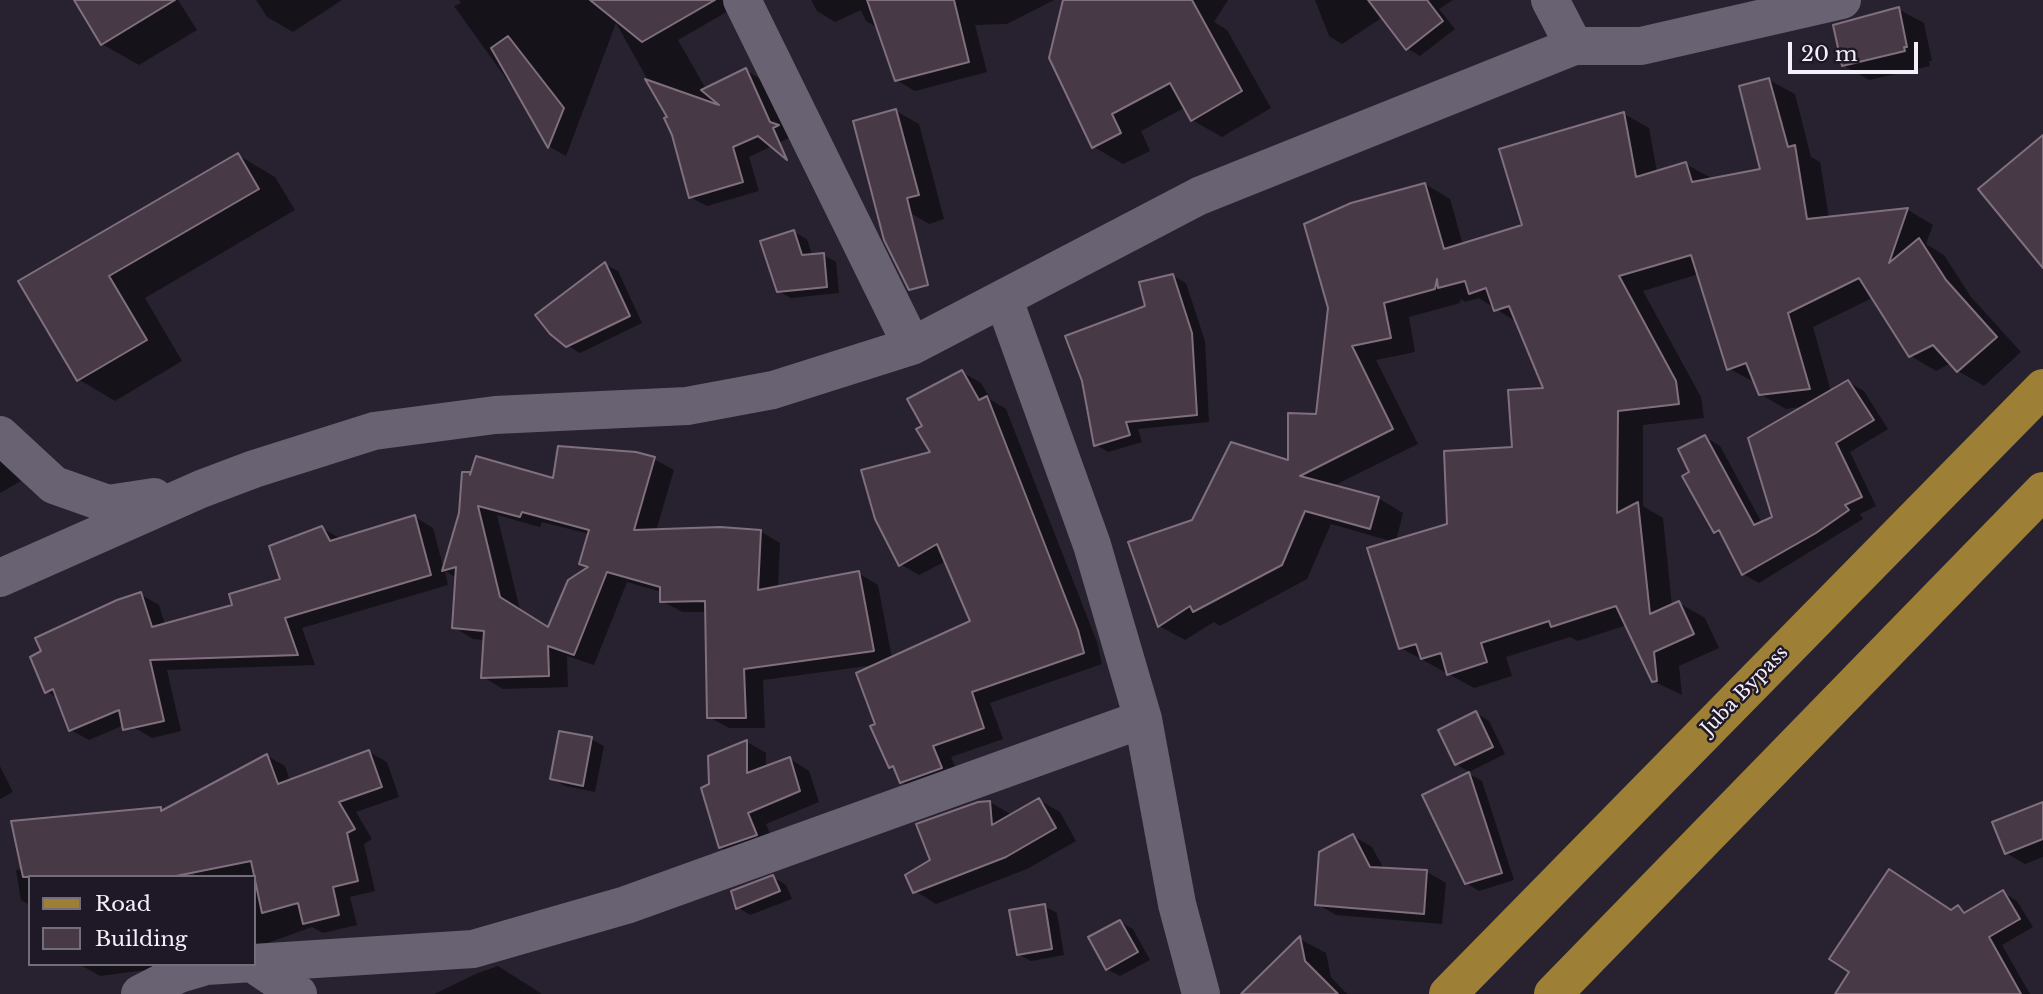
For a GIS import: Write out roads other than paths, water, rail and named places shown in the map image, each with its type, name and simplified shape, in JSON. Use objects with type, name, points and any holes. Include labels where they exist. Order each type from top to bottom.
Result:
[{"type":"main road","name":"Juba Bypass","points":[[1448,994],[2043,388]]},
{"type":"main road","points":[[1553,994],[2043,491]]},
{"type":"street","points":[[742,0],[912,346]]},
{"type":"street","points":[[1550,0],[1574,46]]},
{"type":"street","points":[[0,578],[254,468],[374,431],[495,415],[687,407],[773,390],[912,346],[1199,196],[1574,46],[1641,46],[1842,0]]},
{"type":"street","points":[[1004,300],[1092,545],[1143,719],[1177,904],[1201,994]]},
{"type":"street","points":[[0,435],[54,485],[108,504],[201,489]]},
{"type":"street","points":[[256,965],[473,949],[626,905],[1143,719]]},
{"type":"street","points":[[140,994],[179,974],[206,966]]},
{"type":"street","points":[[256,966],[298,994]]}]
